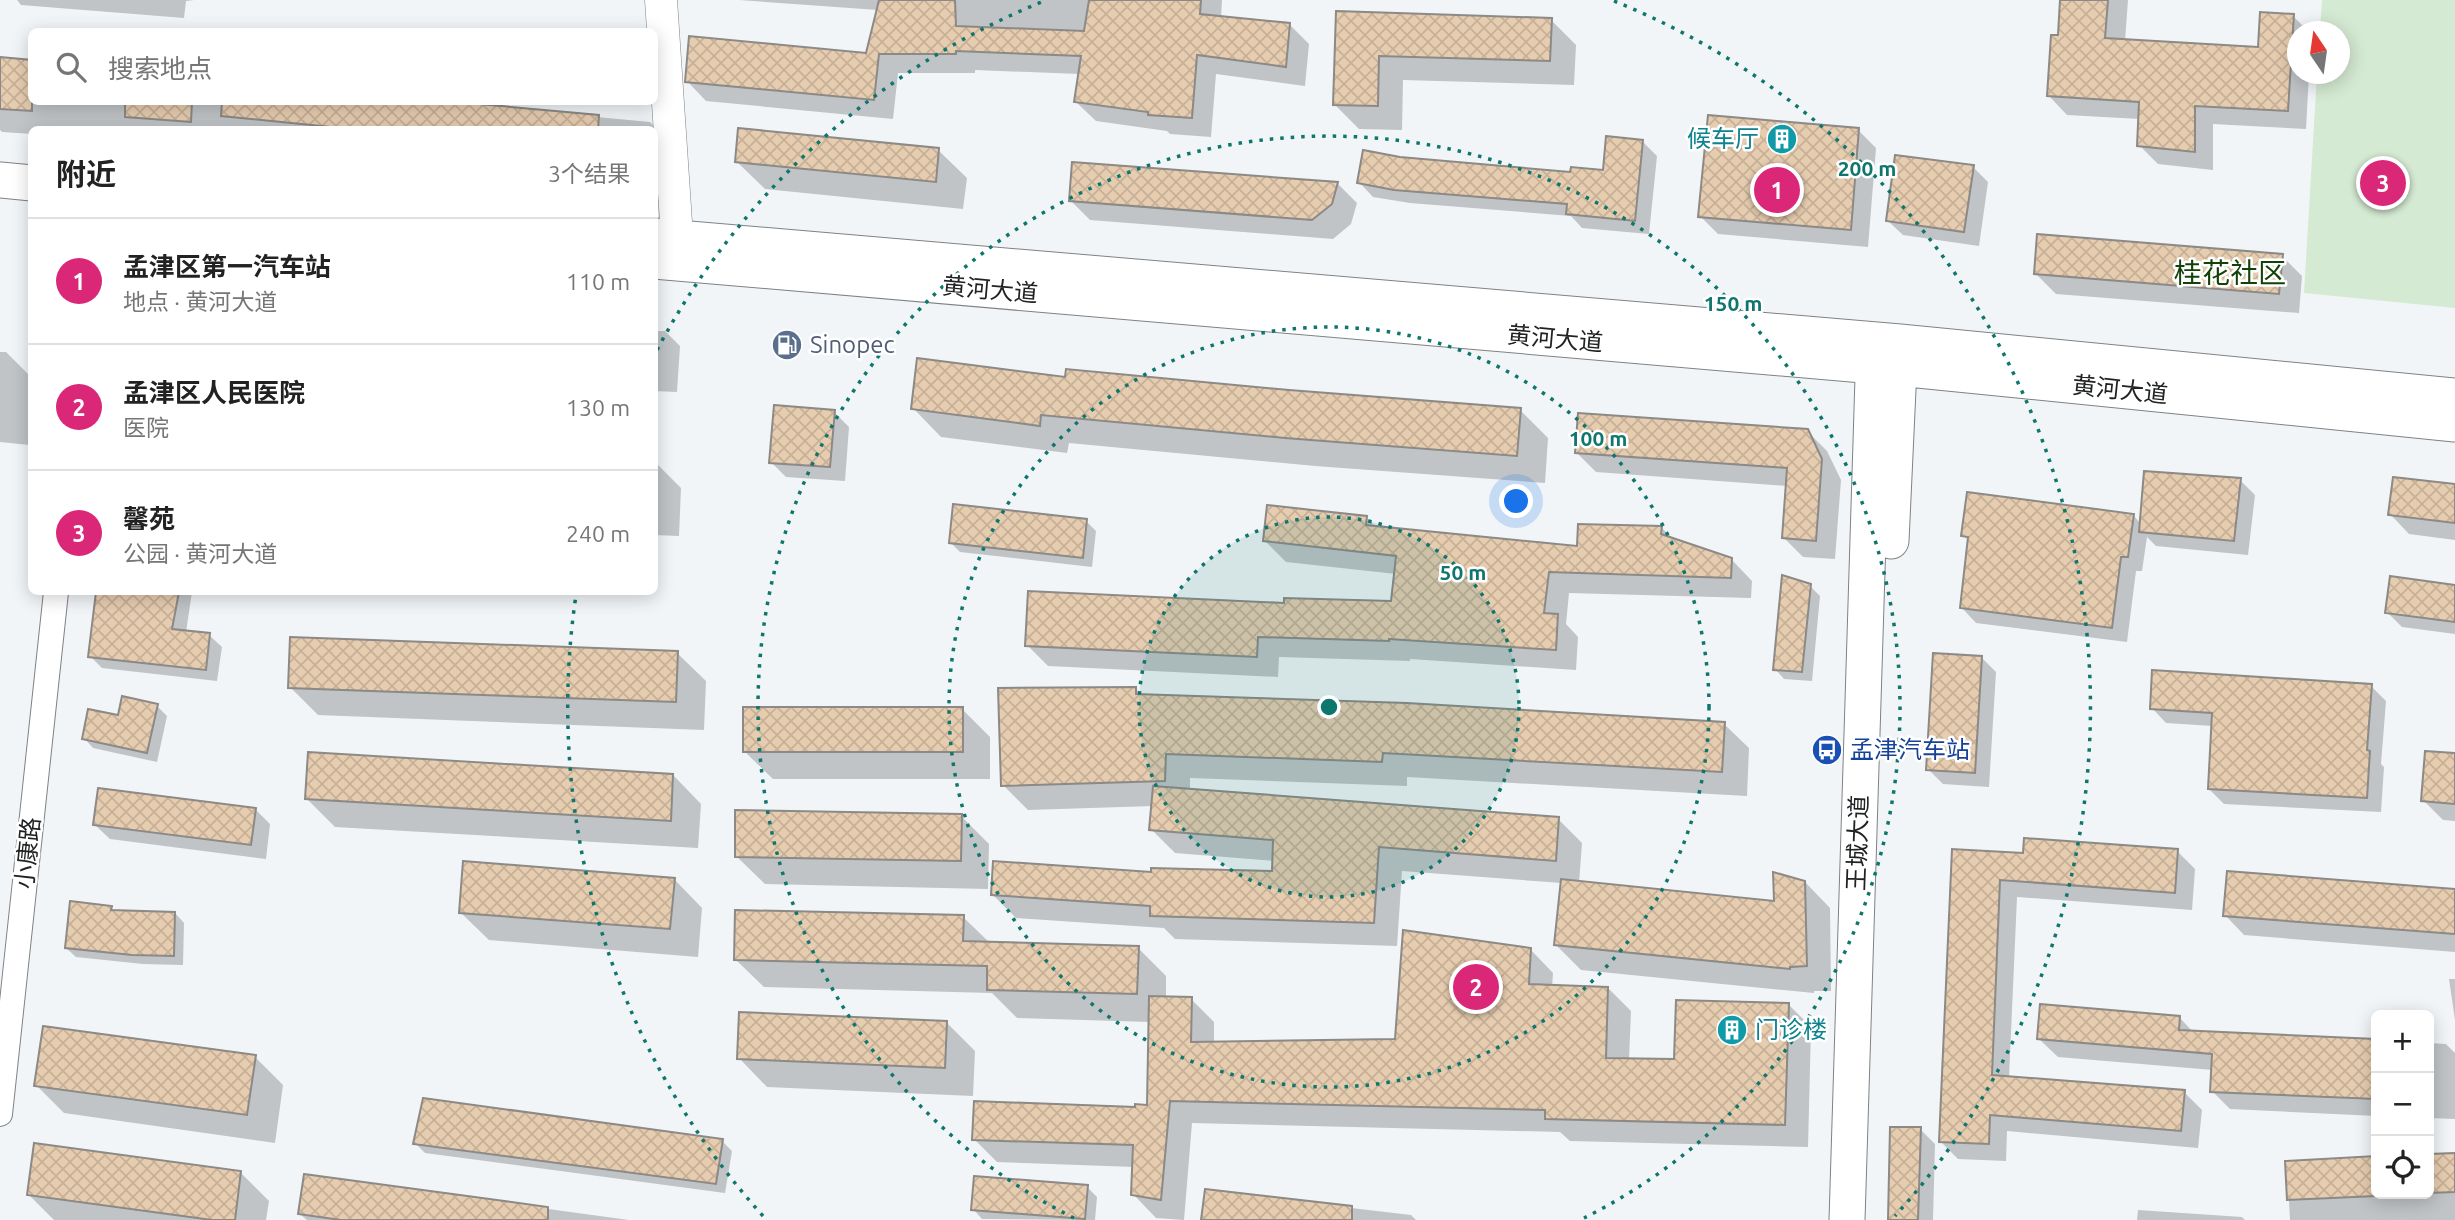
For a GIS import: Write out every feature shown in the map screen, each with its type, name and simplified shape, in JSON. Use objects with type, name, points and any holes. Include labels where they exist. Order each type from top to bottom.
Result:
[{"type":"main road","points":[[0,180],[28,183]]},
{"type":"main road","points":[[0,205],[28,207]]},
{"type":"main road","name":"黄河大道","points":[[662,245],[1886,354],[2455,396]]},
{"type":"main road","name":"黄河大道","points":[[1886,354],[2455,424]]},
{"type":"main road","name":"王城大道","points":[[1847,1220],[1886,354]]},
{"type":"main road","name":"王城大道","points":[[1866,1220],[1886,354]]},
{"type":"street","points":[[661,0],[662,245]]},
{"type":"street","name":"小康路","points":[[0,1114],[56,595]]},
{"type":"green space","points":[[2322,0],[2455,0],[2455,308],[2304,293],[2316,84],[2350,84],[2350,21],[2321,21]]},
{"type":"building","points":[[879,0],[955,0],[956,26],[1084,31],[1089,0],[1201,0],[1200,14],[1290,23],[1286,67],[1197,55],[1192,118],[1148,115],[1148,112],[1074,102],[1081,56],[956,51],[956,54],[879,54],[874,100],[685,82],[689,36],[866,53]]},
{"type":"building","points":[[2060,0],[2108,0],[2105,38],[2258,47],[2260,12],[2294,14],[2294,21],[2287,21],[2288,111],[2195,106],[2195,152],[2137,146],[2139,102],[2047,96],[2051,35],[2058,35]]},
{"type":"building","points":[[1336,11],[1552,18],[1550,61],[1379,56],[1378,106],[1333,105]]},
{"type":"building","points":[[0,57],[28,60],[28,105],[32,105],[32,111],[0,109]]},
{"type":"building","points":[[125,105],[192,105],[191,122],[125,117]]},
{"type":"building","points":[[222,105],[490,105],[599,115],[598,126],[321,126],[221,116]]},
{"type":"building","points":[[1708,115],[1859,128],[1851,230],[1698,217]]},
{"type":"building","points":[[738,128],[939,148],[936,182],[735,162]]},
{"type":"building","points":[[1606,136],[1643,140],[1635,221],[1566,214],[1567,204],[1394,190],[1357,183],[1363,150],[1400,157],[1570,172],[1571,167],[1603,170]]},
{"type":"building","points":[[1895,155],[1974,165],[1964,232],[1886,221]]},
{"type":"building","points":[[1072,162],[1338,182],[1332,204],[1312,220],[1069,201]]},
{"type":"building","points":[[2037,234],[2283,254],[2279,294],[2034,274]]},
{"type":"building","points":[[917,358],[1065,377],[1066,369],[1521,408],[1517,456],[1041,415],[1040,426],[911,409]]},
{"type":"building","points":[[774,405],[835,410],[830,467],[769,463]]},
{"type":"building","points":[[1578,413],[1808,429],[1822,459],[1816,541],[1782,538],[1787,468],[1575,453]]},
{"type":"building","points":[[2144,471],[2241,478],[2234,541],[2139,532]]},
{"type":"building","points":[[2393,477],[2455,484],[2455,523],[2388,515]]},
{"type":"building","points":[[1967,492],[2134,514],[2128,557],[2121,557],[2112,628],[1960,608],[1968,537],[1961,536]]},
{"type":"building","points":[[953,504],[1087,519],[1083,558],[949,543]]},
{"type":"building","points":[[1267,505],[1367,516],[1366,525],[1577,546],[1578,524],[1662,526],[1661,534],[1732,558],[1731,578],[1549,572],[1544,613],[1558,614],[1556,650],[1389,639],[1258,637],[1257,657],[1025,646],[1028,591],[1284,603],[1284,598],[1391,601],[1396,556],[1263,541]]},
{"type":"building","points":[[1782,575],[1811,584],[1802,672],[1773,670]]},
{"type":"building","points":[[2390,576],[2455,585],[2455,622],[2385,613]]},
{"type":"building","points":[[96,595],[178,595],[172,629],[210,633],[206,670],[88,657]]},
{"type":"building","points":[[290,637],[678,651],[676,702],[288,688]]},
{"type":"building","points":[[1933,653],[1982,656],[1975,773],[1926,770]]},
{"type":"building","points":[[2152,670],[2372,684],[2367,750],[2370,751],[2367,798],[2208,789],[2212,713],[2150,709]]},
{"type":"building","points":[[1136,687],[1136,694],[1407,703],[1725,722],[1722,772],[1383,753],[1382,762],[1166,754],[1165,781],[1001,786],[998,688]]},
{"type":"building","points":[[122,696],[158,704],[147,753],[82,739],[88,709],[118,715]]},
{"type":"building","points":[[743,707],[963,707],[963,752],[743,752]]},
{"type":"building","points":[[2425,751],[2455,753],[2455,804],[2421,801]]},
{"type":"building","points":[[308,752],[673,774],[671,821],[305,799]]},
{"type":"building","points":[[1153,786],[1559,817],[1556,861],[1379,847],[1374,923],[1150,916],[1150,906],[991,895],[993,861],[1151,872],[1151,868],[1272,871],[1273,840],[1149,830]]},
{"type":"building","points":[[98,788],[256,808],[251,845],[93,825]]},
{"type":"building","points":[[735,810],[962,814],[961,861],[735,857]]},
{"type":"building","points":[[2024,838],[2178,849],[2175,893],[2000,880],[1992,1075],[2185,1090],[2181,1131],[1990,1115],[1989,1144],[1939,1142],[1952,849],[2023,853]]},
{"type":"building","points":[[463,861],[675,878],[670,929],[459,913]]},
{"type":"building","points":[[2227,871],[2455,889],[2455,934],[2223,916]]},
{"type":"building","points":[[1773,872],[1805,881],[1807,966],[1790,969],[1554,945],[1561,879],[1774,901]]},
{"type":"building","points":[[70,901],[112,906],[111,910],[175,912],[174,956],[65,948]]},
{"type":"building","points":[[735,910],[964,915],[963,941],[1139,946],[1137,994],[987,990],[987,966],[734,960]]},
{"type":"building","points":[[1403,930],[1531,948],[1529,984],[1608,987],[1606,1058],[1674,1059],[1676,1000],[1789,1003],[1785,1125],[1545,1119],[1545,1110],[1170,1101],[1161,1200],[1131,1195],[1133,1145],[972,1140],[974,1101],[1135,1107],[1135,1104],[1147,1105],[1149,996],[1192,997],[1191,1042],[1395,1039]]},
{"type":"building","points":[[2040,1004],[2180,1016],[2179,1030],[2371,1039],[2371,1099],[2210,1092],[2212,1054],[2037,1039]]},
{"type":"building","points":[[739,1012],[947,1021],[945,1068],[737,1059]]},
{"type":"building","points":[[43,1026],[256,1055],[247,1115],[34,1086]]},
{"type":"building","points":[[423,1098],[723,1139],[716,1184],[413,1144]]},
{"type":"building","points":[[1890,1127],[1921,1127],[1918,1220],[1888,1220]]},
{"type":"building","points":[[34,1143],[241,1171],[235,1220],[212,1220],[27,1195]]},
{"type":"building","points":[[2455,1153],[2455,1192],[2434,1193],[2434,1154]]},
{"type":"building","points":[[2371,1156],[2371,1196],[2287,1200],[2285,1161]]},
{"type":"building","points":[[304,1174],[548,1207],[548,1220],[341,1220],[298,1214]]},
{"type":"building","points":[[974,1176],[1088,1185],[1085,1219],[971,1210]]},
{"type":"building","points":[[1205,1189],[1352,1206],[1352,1220],[1201,1220]]},
{"type":"place","name":"候车厅","points":[[1782,139]]},
{"type":"place","name":"馨苑","points":[[2383,183]]},
{"type":"place","name":"孟津区第一汽车站","points":[[1777,190]]},
{"type":"place","name":"Sinopec","points":[[787,345]]},
{"type":"place","name":"孟津汽车站","points":[[1827,750]]},
{"type":"place","name":"孟津区人民医院","points":[[1476,987]]},
{"type":"place","name":"门诊楼","points":[[1732,1030]]},
{"type":"district","name":"桂花社区","points":[[2230,273]]}]
